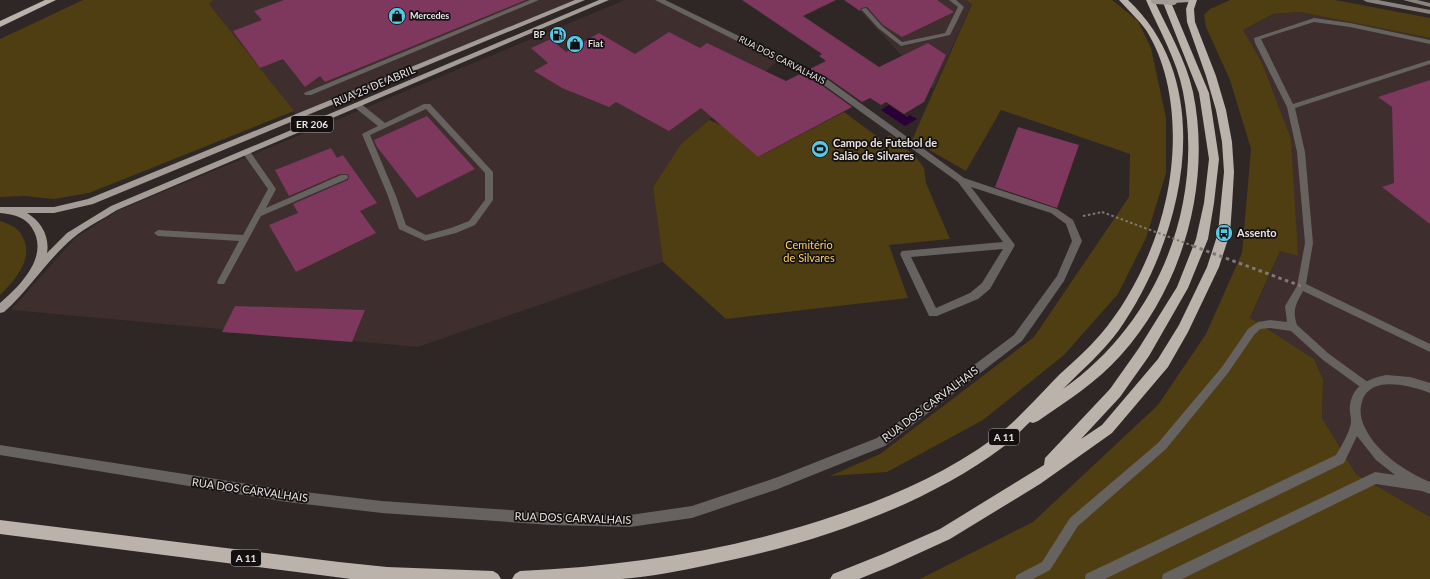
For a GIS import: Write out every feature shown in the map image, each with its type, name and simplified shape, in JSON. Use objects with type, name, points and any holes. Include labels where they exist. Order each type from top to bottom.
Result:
[{"type":"highway","points":[[0,24],[52,0]]},
{"type":"highway","name":"A 11","points":[[1000,441],[1105,338],[1123,314],[1143,278],[1158,247],[1166,224],[1174,195],[1177,161],[1175,103],[1168,72],[1158,42],[1146,21],[1123,0]]},
{"type":"highway","name":"A 11","points":[[520,579],[612,574],[700,561],[762,546],[818,530],[878,507],[921,488],[960,468],[1092,375],[1126,341],[1148,306],[1175,252],[1183,230],[1191,198],[1195,156],[1188,92],[1150,0]]},
{"type":"highway","points":[[1035,479],[1114,392],[1144,352],[1182,288],[1202,239],[1209,203],[1214,159],[1204,93],[1166,0]]},
{"type":"highway","points":[[838,579],[886,561],[945,534],[1035,479],[1107,429],[1158,369],[1184,328],[1213,267],[1224,233],[1229,172],[1227,142],[1221,110],[1211,76],[1191,22],[1190,9],[1192,0]]},
{"type":"highway","name":"A 11","points":[[0,527],[339,570],[387,575],[493,579]]},
{"type":"main road","name":"RUA 25 DE ABRIL","points":[[4,210],[54,210],[90,202],[581,0]]},
{"type":"main road","name":"RUA 25 DE ABRIL","points":[[35,271],[70,235],[114,208],[605,0]]},
{"type":"main road","points":[[1155,0],[1192,0]]},
{"type":"main road","points":[[1367,0],[1430,12]]},
{"type":"main road","points":[[1407,0],[1430,5]]},
{"type":"main road","name":"ER 206","points":[[0,309],[17,295],[35,271],[44,249],[41,231],[29,218],[4,210]]},
{"type":"street","name":"RUA DOS CARVALHAIS","points":[[660,0],[824,81],[961,180],[1010,245]]},
{"type":"street","name":"RUA DOS CARVALHAIS","points":[[667,0],[674,6]]},
{"type":"street","name":"RUA DOS CARVALHAIS","points":[[0,450],[287,496],[382,507],[550,519],[630,521],[692,512],[778,483],[881,442],[1018,338],[1061,278],[1077,241],[1070,222],[1054,211],[961,180]]},
{"type":"street","points":[[1010,245],[986,286],[974,296],[933,313],[905,254],[995,246],[1010,245]]},
{"type":"street","points":[[1426,486],[1398,471],[1377,454],[1364,435],[1357,420],[1355,406],[1358,395],[1366,386],[1382,380],[1401,380],[1430,388]]},
{"type":"street","points":[[1091,579],[1340,459],[1348,445],[1357,420]]},
{"type":"street","points":[[1168,579],[1375,478],[1426,486]]},
{"type":"lane","points":[[308,93],[536,0]]},
{"type":"lane","points":[[864,9],[880,27],[901,44],[948,34],[962,7],[952,0]]},
{"type":"lane","points":[[1366,386],[1326,357],[1293,327],[1290,318],[1290,306],[1301,286],[1309,243],[1301,152],[1291,108],[1258,43],[1257,38],[1314,20],[1350,25],[1430,42]]},
{"type":"lane","points":[[1291,108],[1430,62]]},
{"type":"lane","points":[[357,105],[384,126]]},
{"type":"lane","points":[[427,106],[489,172],[489,200],[472,223],[453,231],[425,238],[402,227],[392,196],[366,134],[384,126],[427,106]]},
{"type":"lane","points":[[221,282],[272,190],[246,152]]},
{"type":"lane","points":[[259,214],[344,177]]},
{"type":"lane","points":[[158,233],[245,238]]},
{"type":"lane","points":[[1301,286],[1430,348]]},
{"type":"lane","points":[[1021,579],[1046,566],[1074,522],[1162,446],[1225,370],[1252,332],[1258,326],[1270,324],[1293,327]]},
{"type":"path","points":[[1102,212],[1301,286]]},
{"type":"shaded area","points":[[214,0],[580,0],[297,116],[208,3]]},
{"type":"shaded area","points":[[625,0],[667,0],[782,57],[681,144],[653,187],[663,262],[418,347],[11,310],[75,238],[119,210]]},
{"type":"shaded area","points":[[850,0],[966,0],[972,3],[933,89]]},
{"type":"shaded area","points":[[1300,12],[1430,38],[1430,517],[1356,474],[1322,418],[1323,379],[1314,359],[1250,319],[1280,251],[1298,256],[1243,30],[1273,14]]},
{"type":"shaded area","points":[[889,105],[907,117],[910,115],[917,119],[905,126],[881,110]]},
{"type":"green space","points":[[83,0],[214,0],[209,4],[294,111],[89,193],[54,199],[25,196],[0,197],[0,39]]},
{"type":"green space","points":[[966,0],[1112,0],[1138,21],[1151,48],[1166,118],[1166,173],[1146,238],[1118,294],[1064,355],[983,420],[887,472],[830,476],[880,454],[1034,337],[1129,197],[1130,154],[1001,110],[966,171],[912,140],[972,4]]},
{"type":"green space","points":[[1230,0],[1335,0],[1430,18],[1430,38],[1300,12],[1273,14],[1243,30],[1262,63],[1291,139],[1298,256],[1280,251],[1250,318],[1314,359],[1323,379],[1322,418],[1356,474],[1430,517],[1430,579],[920,579],[1033,522],[1158,405],[1206,334],[1242,253],[1251,149],[1230,80],[1206,27],[1204,15],[1210,9]]},
{"type":"green space","name":"Cemitério de Silvares","points":[[844,112],[882,140],[890,135],[916,157],[924,168],[926,183],[950,239],[889,245],[908,298],[726,319],[663,262],[653,187],[681,144],[709,120],[723,126],[758,157]]},
{"type":"green space","points":[[0,221],[17,229],[25,243],[26,251],[25,259],[18,275],[0,295]]},
{"type":"building","points":[[284,0],[526,0],[325,82],[320,76],[305,87],[283,59],[260,68],[233,31],[262,20],[254,11]]},
{"type":"building","points":[[742,0],[836,0],[803,16],[879,67],[928,43],[946,55],[924,102],[904,114],[886,102],[881,105],[870,98],[862,102],[828,78],[810,69],[826,61],[819,56],[822,54]]},
{"type":"building","points":[[844,0],[937,0],[954,12],[902,37],[883,25],[867,7],[861,8],[860,11]]},
{"type":"building","points":[[669,32],[700,48],[707,43],[786,81],[800,74],[820,84],[852,107],[758,157],[701,108],[669,131],[616,102],[609,107],[562,88],[534,71],[548,63],[531,48],[551,39],[566,52],[599,33],[635,54]]},
{"type":"building","points":[[1430,80],[1430,224],[1382,187],[1394,183],[1392,107],[1378,97]]},
{"type":"building","points":[[427,116],[475,169],[417,198],[377,147],[374,140]]},
{"type":"building","points":[[1018,127],[1079,145],[1057,208],[995,187]]},
{"type":"building","points":[[331,148],[337,158],[343,155],[377,203],[360,211],[376,233],[296,272],[269,225],[298,213],[293,204],[348,180],[349,176],[347,174],[340,174],[289,196],[275,170]]},
{"type":"building","points":[[235,306],[365,310],[352,342],[222,332]]},
{"type":"place","name":"Mercedes","points":[[397,16]]},
{"type":"place","name":"BP","points":[[558,35]]},
{"type":"place","name":"Fiat","points":[[575,44]]},
{"type":"place","name":"Campo de Futebol de Salão de Silvares","points":[[820,149]]},
{"type":"place","name":"Assento","points":[[1224,233]]}]
